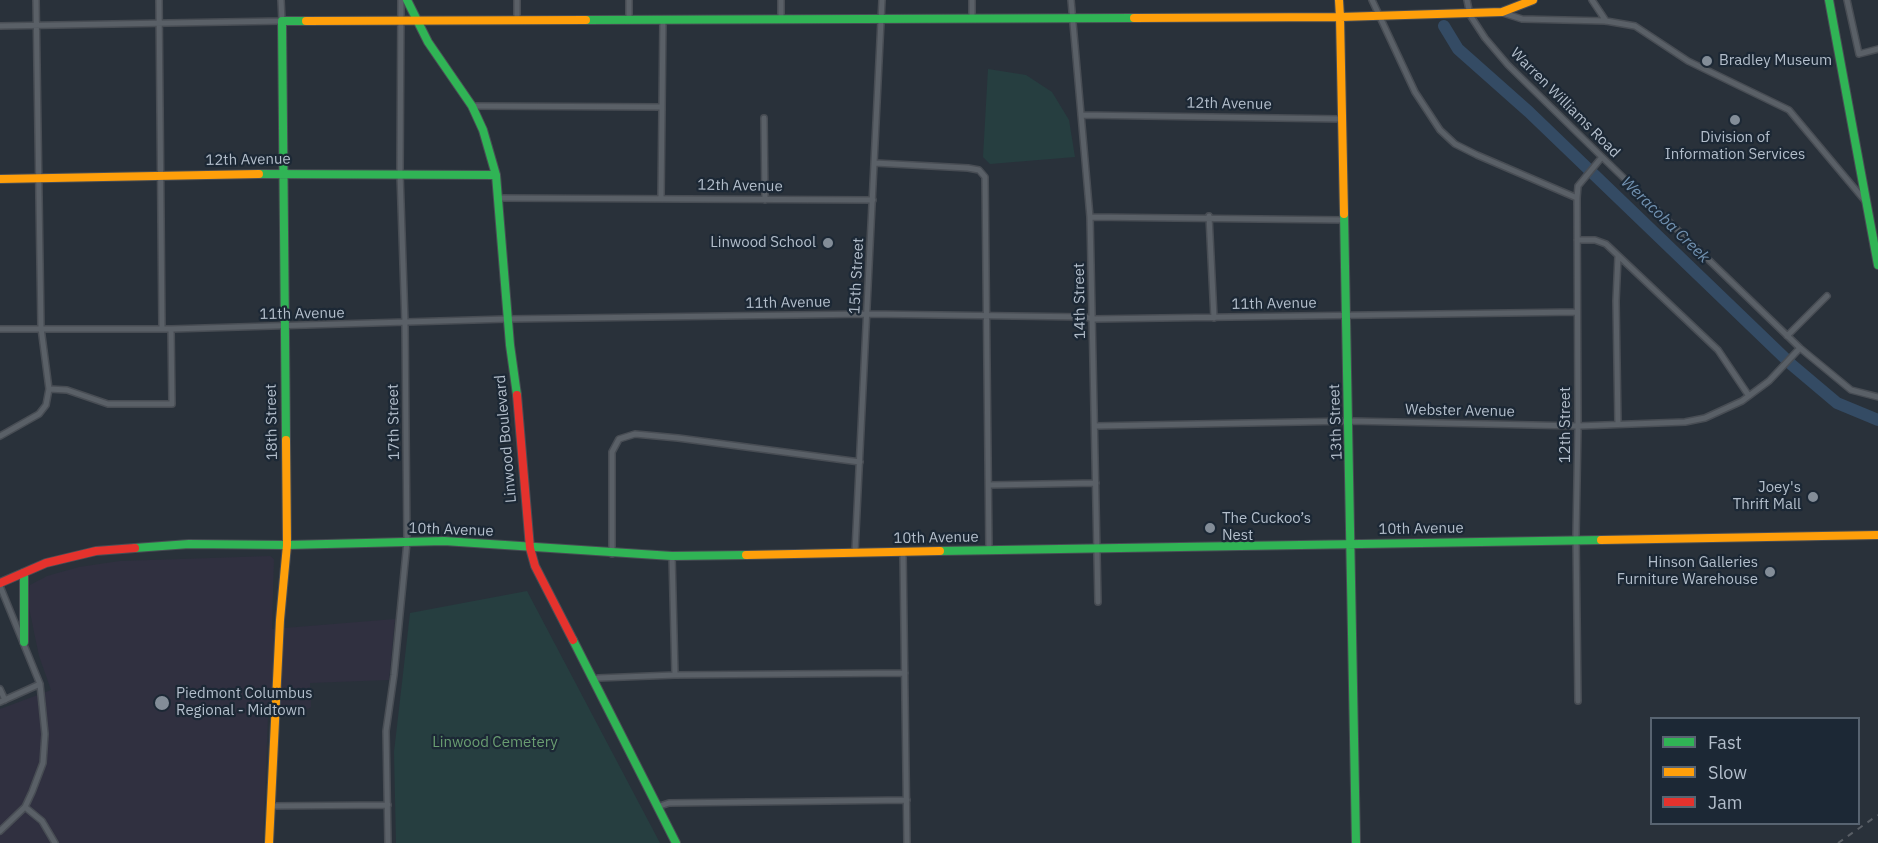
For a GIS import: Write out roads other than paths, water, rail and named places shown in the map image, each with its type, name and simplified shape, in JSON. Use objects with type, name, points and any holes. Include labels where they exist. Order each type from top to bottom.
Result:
[{"type":"street","points":[[0,436],[39,414],[46,405],[49,390],[41,328],[36,0]]},
{"type":"street","points":[[159,0],[162,329]]},
{"type":"street","name":"18th Street","points":[[269,843],[279,626],[287,545],[281,0]]},
{"type":"street","name":"17th Street","points":[[388,843],[386,731],[407,542],[405,323],[400,174],[401,0]]},
{"type":"street","name":"Linwood Boulevard","points":[[407,0],[428,42],[472,106],[483,130],[496,175],[500,198],[507,319],[520,417],[530,548],[541,582],[676,843]]},
{"type":"street","points":[[517,0],[517,20]]},
{"type":"street","points":[[629,0],[629,20]]},
{"type":"street","points":[[781,0],[781,19]]},
{"type":"street","name":"15th Street","points":[[855,552],[882,0]]},
{"type":"street","points":[[972,0],[972,18]]},
{"type":"street","name":"14th Street","points":[[1071,0],[1090,216],[1098,602]]},
{"type":"street","name":"13th Street","points":[[1339,0],[1350,421],[1356,843]]},
{"type":"street","points":[[1372,0],[1415,92],[1440,130],[1455,144],[1477,155],[1577,198]]},
{"type":"street","name":"Warren Williams Road","points":[[1467,0],[1470,15],[1485,38],[1508,65],[1786,336],[1851,390],[1878,397]]},
{"type":"street","points":[[0,26],[282,21],[1470,15],[1502,12],[1533,0]]},
{"type":"street","points":[[1592,0],[1606,21]]},
{"type":"street","points":[[1829,0],[1866,202],[1875,236],[1878,265]]},
{"type":"street","points":[[1847,0],[1860,54],[1878,49]]},
{"type":"street","points":[[1502,12],[1522,19],[1606,21],[1635,26],[1688,61],[1789,110],[1866,202]]},
{"type":"street","points":[[661,198],[663,20]]},
{"type":"street","points":[[472,106],[662,107]]},
{"type":"street","name":"12th Avenue","points":[[1081,115],[1342,118]]},
{"type":"street","points":[[764,118],[765,200]]},
{"type":"street","name":"12th Street","points":[[1578,701],[1577,198],[1578,186],[1584,176],[1602,157]]},
{"type":"street","points":[[875,163],[968,168],[983,173],[986,186],[988,551]]},
{"type":"street","name":"12th Avenue","points":[[0,179],[284,173],[496,175]]},
{"type":"street","name":"12th Avenue","points":[[500,198],[873,200]]},
{"type":"street","points":[[1090,216],[1209,216],[1344,220]]},
{"type":"street","points":[[1209,216],[1214,318]]},
{"type":"street","points":[[1577,240],[1595,240],[1606,244],[1718,350],[1749,396]]},
{"type":"street","points":[[1618,256],[1616,301],[1618,424]]},
{"type":"street","points":[[1786,336],[1827,296]]},
{"type":"street","name":"11th Avenue","points":[[0,329],[171,329],[507,319],[868,314],[1086,317],[1092,319],[1577,312]]},
{"type":"street","points":[[49,390],[67,390],[108,404],[172,404],[171,329]]},
{"type":"street","name":"Webster Avenue","points":[[1095,426],[1350,421],[1578,426],[1677,422],[1705,418],[1749,396],[1784,366],[1800,348]]},
{"type":"street","points":[[612,554],[612,452],[619,440],[636,434],[649,435],[860,462]]},
{"type":"street","points":[[989,485],[1096,483]]},
{"type":"street","name":"10th Avenue","points":[[0,584],[65,558],[116,549],[189,544],[472,542],[612,554],[672,556],[1878,535]]},
{"type":"street","points":[[903,553],[907,843]]},
{"type":"street","points":[[672,556],[675,675]]},
{"type":"street","points":[[24,573],[22,594],[24,642]]},
{"type":"street","points":[[0,584],[40,684],[45,734],[43,764],[25,807],[0,831]]},
{"type":"street","points":[[592,681],[598,678],[675,675],[905,673]]},
{"type":"street","points":[[0,689],[2,701],[40,684]]},
{"type":"street","points":[[657,807],[669,802],[907,800]]},
{"type":"street","points":[[270,806],[388,805]]},
{"type":"street","points":[[25,807],[42,821],[55,843]]},
{"type":"waterway","name":"Weracoba Creek","points":[[1444,26],[1458,49],[1529,112],[1792,365],[1837,403],[1878,420]]},
{"type":"railway","points":[[1838,843],[1878,815]]},
{"type":"place","name":"Bradley Museum","points":[[1707,61]]},
{"type":"place","name":"Division of Information Services","points":[[1735,120]]},
{"type":"place","name":"Linwood School","points":[[828,243]]},
{"type":"place","name":"Joey's Thrift Mall","points":[[1813,497]]},
{"type":"place","name":"The Cuckoo’s Nest","points":[[1210,528]]},
{"type":"place","name":"Hinson Galleries Furniture Warehouse","points":[[1770,572]]},
{"type":"place","name":"Piedmont Columbus Regional - Midtown","points":[[162,703]]},
{"type":"park label","name":"Linwood Cemetery","points":[[495,743]]}]
